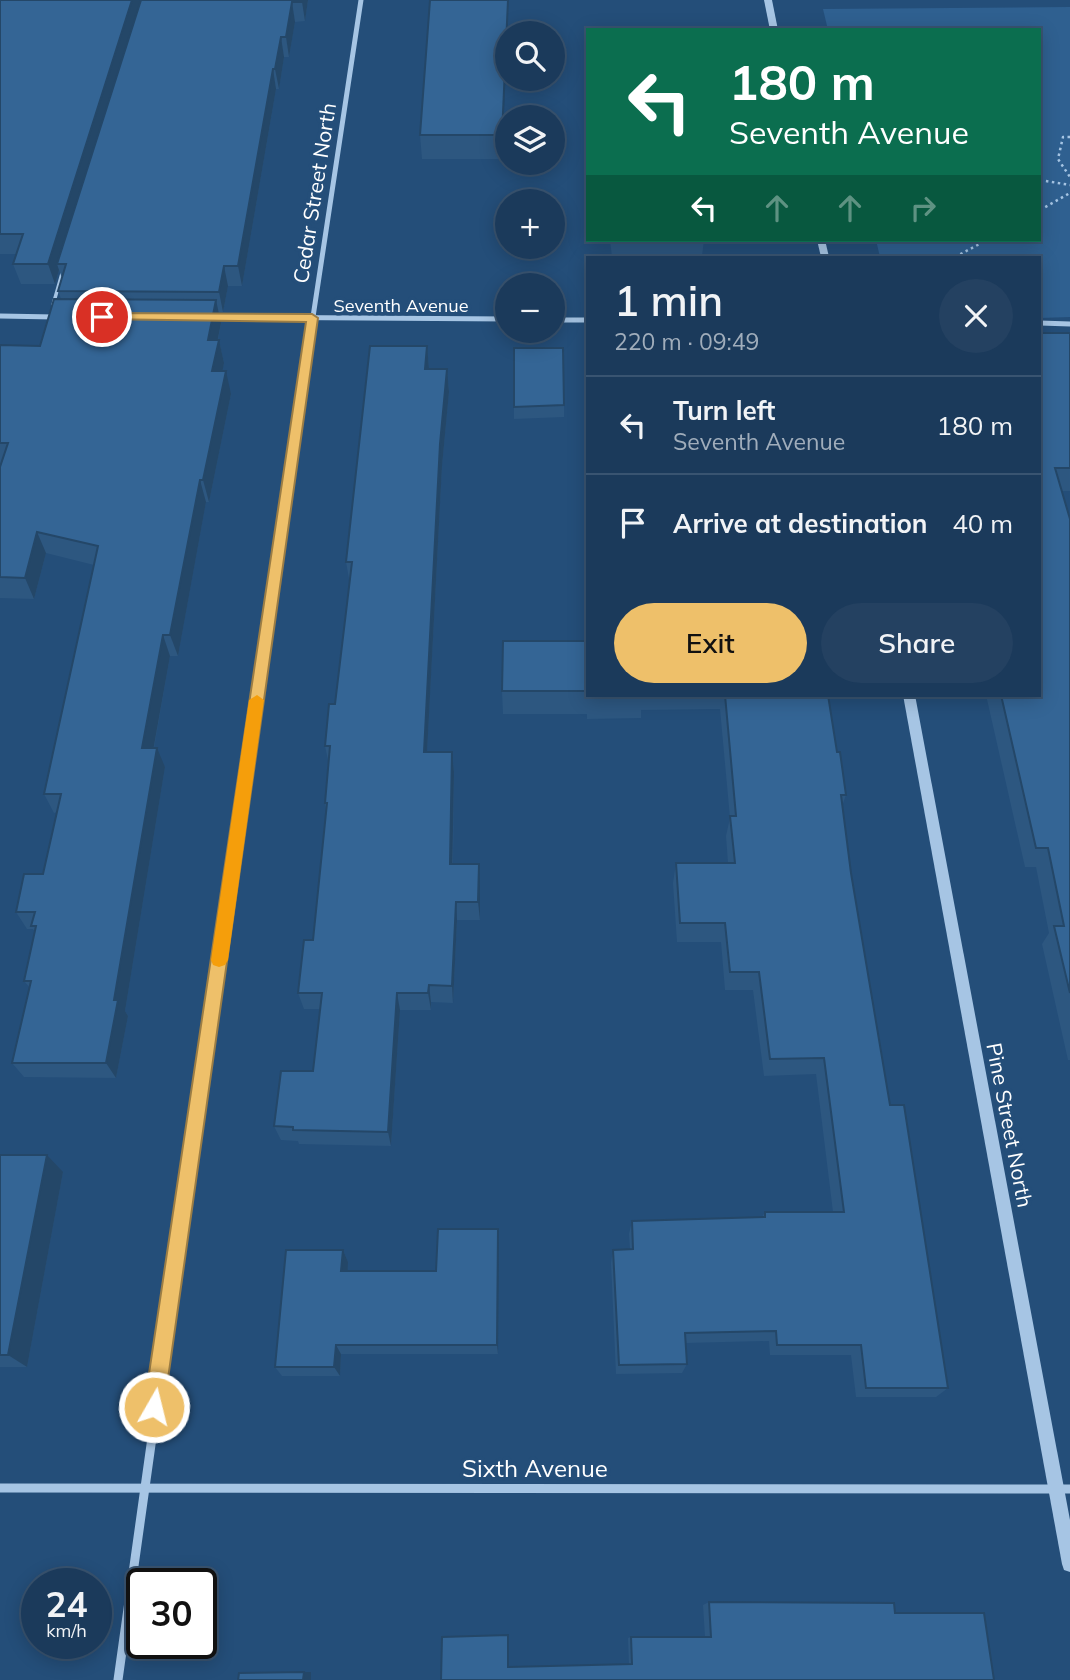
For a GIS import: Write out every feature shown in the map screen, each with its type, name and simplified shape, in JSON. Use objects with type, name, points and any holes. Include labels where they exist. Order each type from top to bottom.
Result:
[{"type":"street","name":"Cedar Street North","points":[[118,1680],[143,1488],[312,318],[361,0]]},
{"type":"street","points":[[768,0],[774,28]]},
{"type":"street","points":[[0,316],[63,317]]},
{"type":"street","name":"Seventh Avenue","points":[[202,317],[495,319]]},
{"type":"street","points":[[565,320],[586,320]]},
{"type":"street","points":[[1041,323],[1070,324]]},
{"type":"street","name":"Pine Street North","points":[[909,697],[1063,1489],[1070,1563]]},
{"type":"street","name":"Sixth Avenue","points":[[0,1488],[1063,1489]]},
{"type":"lane","points":[[49,317],[66,264]]},
{"type":"path","points":[[1070,137],[1063,137],[1057,154],[1060,168],[1070,177]]},
{"type":"path","points":[[1041,180],[1070,185]]},
{"type":"path","points":[[1041,209],[1070,193]]},
{"type":"path","points":[[957,256],[982,242]]},
{"type":"shaded area","points":[[1070,7],[1070,317],[1041,318],[1041,256],[880,256],[876,242],[1041,242],[1041,28],[828,28],[823,9]]},
{"type":"building","points":[[0,0],[132,0],[48,264],[13,264],[23,234],[0,234]]},
{"type":"building","points":[[141,0],[302,0],[292,2],[286,37],[281,37],[273,69],[238,266],[224,266],[219,292],[58,291],[66,264],[57,264]]},
{"type":"building","points":[[430,0],[508,0],[507,21],[495,21],[495,91],[504,91],[503,105],[495,105],[495,135],[420,135]]},
{"type":"building","points":[[54,299],[216,300],[208,340],[219,340],[212,371],[226,371],[203,480],[200,480],[170,635],[163,635],[142,748],[157,748],[114,1000],[118,1000],[106,1063],[12,1063],[31,981],[24,981],[36,926],[31,926],[35,912],[16,912],[24,874],[43,874],[61,794],[44,794],[98,546],[37,532],[25,578],[0,577],[0,467],[8,443],[0,443],[0,345],[40,346]]},
{"type":"building","points":[[1041,333],[1070,333],[1070,468],[1055,468],[1070,519],[1070,993],[1054,926],[1064,926],[1048,848],[1036,848],[1001,697],[1041,697]]},
{"type":"building","points":[[370,346],[427,346],[425,369],[447,369],[440,444],[424,752],[452,752],[450,864],[479,864],[478,902],[456,902],[452,986],[429,985],[428,993],[397,993],[388,1132],[293,1130],[293,1127],[274,1126],[281,1071],[313,1071],[322,993],[298,993],[304,940],[313,940],[327,803],[330,746],[325,746],[329,704],[335,704],[352,562],[346,562]]},
{"type":"building","points":[[514,348],[563,348],[564,405],[514,407]]},
{"type":"building","points":[[503,641],[586,641],[586,691],[502,691]]},
{"type":"building","points":[[725,697],[828,697],[846,795],[841,795],[851,873],[890,1105],[904,1105],[948,1388],[866,1388],[861,1345],[777,1345],[776,1331],[685,1333],[687,1364],[619,1365],[613,1250],[633,1249],[632,1221],[765,1217],[765,1212],[844,1212],[824,1058],[770,1059],[759,972],[730,972],[725,923],[680,923],[676,863],[735,863],[730,816],[736,816]]},
{"type":"building","points":[[0,1155],[47,1155],[8,1355],[0,1355]]},
{"type":"building","points":[[438,1229],[498,1229],[497,1345],[336,1345],[334,1367],[275,1367],[286,1250],[343,1250],[341,1271],[436,1271]]},
{"type":"building","points":[[709,1602],[894,1603],[895,1613],[984,1613],[994,1680],[441,1680],[442,1637],[508,1635],[508,1667],[632,1664],[631,1637],[711,1637]]},
{"type":"building","points":[[304,1672],[303,1680],[238,1680],[239,1673]]},
{"type":"slow traffic","points":[[219,960],[257,700]]},
{"type":"route","points":[[102,317],[312,318],[154,1407]]}]
